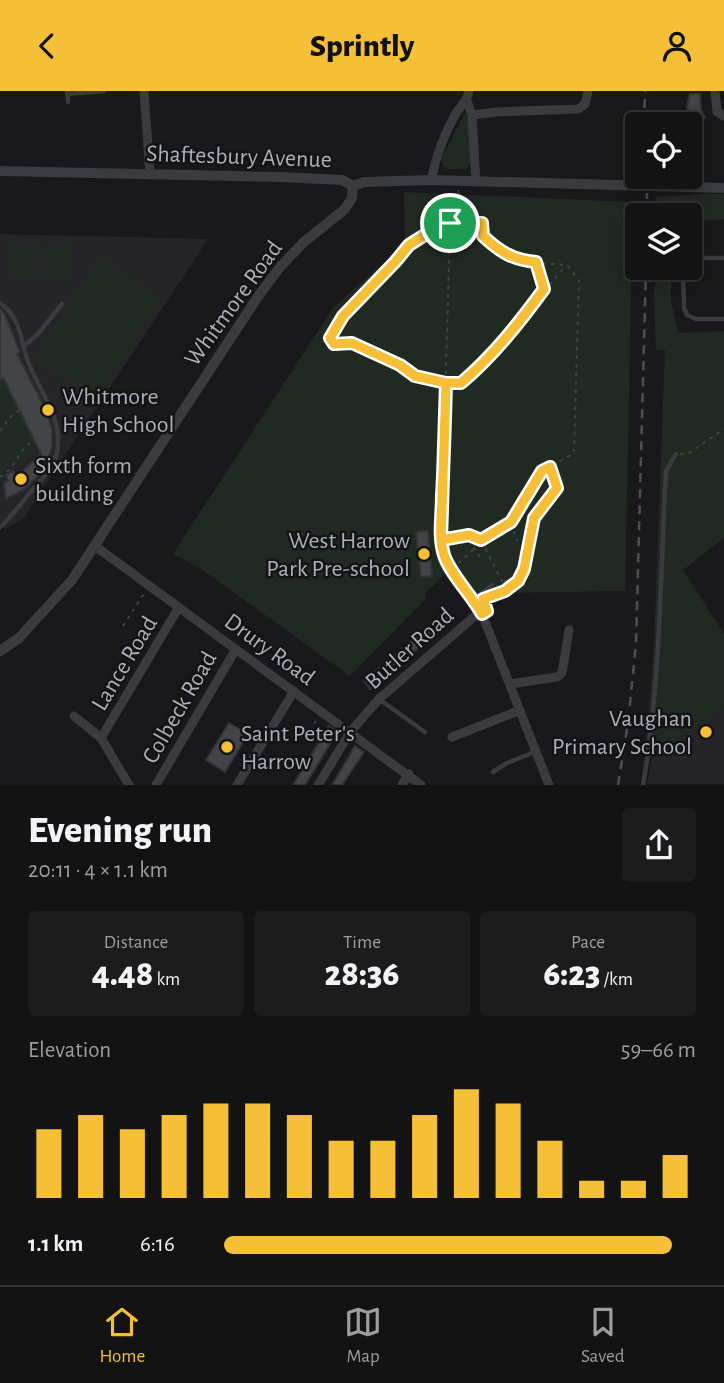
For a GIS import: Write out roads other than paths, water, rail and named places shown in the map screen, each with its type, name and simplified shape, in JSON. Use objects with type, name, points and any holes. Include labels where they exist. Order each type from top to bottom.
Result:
[{"type":"street","points":[[144,91],[150,174]]},
{"type":"street","points":[[472,115],[578,109],[584,104],[589,91]]},
{"type":"street","points":[[715,91],[717,112],[724,116]]},
{"type":"street","points":[[468,96],[472,115],[475,182]]},
{"type":"street","points":[[432,180],[436,158],[445,135],[468,96]]},
{"type":"street","name":"Shaftesbury Avenue","points":[[0,171],[342,180],[353,186],[364,182],[432,180],[724,188]]},
{"type":"street","name":"Whitmore Road","points":[[0,651],[19,638],[55,600],[95,546],[259,295],[280,267],[304,242],[345,209],[352,198],[353,186]]},
{"type":"street","name":"Drury Road","points":[[95,546],[351,731],[421,785]]},
{"type":"street","name":"Lance Road","points":[[101,738],[179,607]]},
{"type":"street","points":[[482,614],[549,785]]},
{"type":"street","name":"Butler Road","points":[[318,785],[351,731],[379,699],[466,622],[482,614]]},
{"type":"street","points":[[510,684],[557,677],[562,673],[569,630]]},
{"type":"street","name":"Colbeck Road","points":[[156,785],[236,649]]},
{"type":"street","points":[[237,785],[294,691]]},
{"type":"street","points":[[452,737],[470,725],[519,711]]},
{"type":"street","points":[[74,716],[101,738],[129,785]]},
{"type":"street","points":[[402,785],[409,774]]},
{"type":"lane","points":[[68,102],[67,92],[104,91]]},
{"type":"lane","points":[[702,258],[724,258]]},
{"type":"lane","points":[[683,280],[684,308],[687,315],[696,319],[724,319]]},
{"type":"lane","points":[[0,303],[13,315],[21,331],[27,359],[53,415],[58,444],[48,473],[0,527]]},
{"type":"lane","points":[[24,346],[38,334],[62,304]]},
{"type":"lane","points":[[643,785],[653,728],[658,664],[666,471],[676,454]]},
{"type":"lane","points":[[482,614],[478,597],[492,585]]},
{"type":"lane","points":[[379,699],[425,732]]},
{"type":"lane","points":[[493,772],[507,762],[536,751]]},
{"type":"railway","points":[[644,112],[645,91]]},
{"type":"railway","points":[[647,193],[647,203]]},
{"type":"railway","points":[[618,785],[636,644],[646,280]]},
{"type":"place","name":"Whitmore High School","points":[[48,410]]},
{"type":"place","name":"Sixth form building","points":[[21,479]]},
{"type":"place","name":"West Harrow Park Pre-school","points":[[424,554]]},
{"type":"place","name":"Vaughan Primary School","points":[[706,732]]},
{"type":"place","name":"Saint Peter's Harrow","points":[[227,747]]}]
